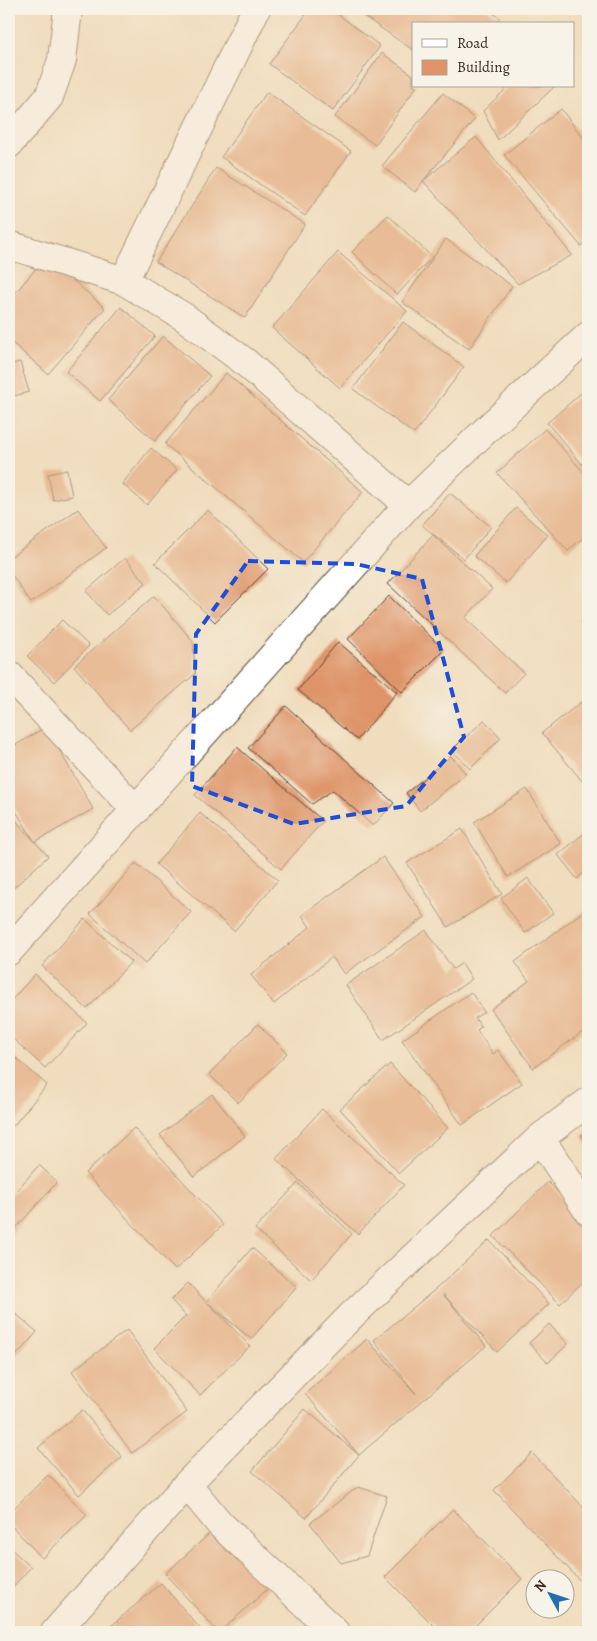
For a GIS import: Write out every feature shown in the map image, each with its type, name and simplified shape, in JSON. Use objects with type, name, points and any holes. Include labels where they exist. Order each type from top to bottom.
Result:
[{"type":"street","points":[[9,144],[50,97],[62,60],[68,9]]},
{"type":"street","points":[[124,281],[256,9]]},
{"type":"street","points":[[9,245],[124,281],[184,317],[245,362],[408,506]]},
{"type":"street","points":[[9,951],[408,506],[584,349]]},
{"type":"street","points":[[9,675],[136,810]]},
{"type":"street","points":[[55,1632],[187,1484],[350,1317],[540,1138],[588,1102]]},
{"type":"street","points":[[540,1138],[588,1211]]},
{"type":"street","points":[[187,1484],[220,1524],[335,1632]]},
{"type":"highlighted area","points":[[248,561],[356,564],[422,579],[464,737],[406,806],[294,824],[192,786],[196,634]]},
{"type":"building","points":[[310,9],[331,9],[380,46],[333,111],[269,64]]},
{"type":"building","points":[[353,9],[487,9],[500,18],[497,22],[412,22],[412,49]]},
{"type":"building","points":[[382,53],[412,74],[412,88],[416,88],[375,145],[335,117]]},
{"type":"building","points":[[507,88],[553,88],[498,140],[483,111]]},
{"type":"building","points":[[267,92],[351,151],[305,216],[221,157]]},
{"type":"building","points":[[443,93],[475,119],[415,192],[382,166]]},
{"type":"building","points":[[561,109],[588,144],[588,240],[581,246],[504,155]]},
{"type":"building","points":[[476,137],[572,255],[518,284],[423,181]]},
{"type":"building","points":[[216,168],[305,224],[245,318],[156,262]]},
{"type":"building","points":[[388,215],[432,257],[397,295],[352,252]]},
{"type":"building","points":[[446,239],[512,286],[469,349],[402,302]]},
{"type":"building","points":[[338,252],[407,311],[340,388],[272,328]]},
{"type":"building","points":[[46,257],[105,308],[48,374],[9,340],[9,300]]},
{"type":"building","points":[[121,307],[155,336],[100,401],[66,372]]},
{"type":"building","points":[[403,322],[464,367],[414,434],[353,389]]},
{"type":"building","points":[[163,336],[210,376],[155,441],[108,400]]},
{"type":"building","points":[[20,362],[29,392],[9,397],[9,365]]},
{"type":"building","points":[[226,373],[363,492],[303,562],[165,444]]},
{"type":"building","points":[[588,387],[588,471],[547,423]]},
{"type":"building","points":[[545,429],[588,477],[588,533],[568,551],[497,473]]},
{"type":"building","points":[[151,448],[177,470],[147,505],[122,484]]},
{"type":"building","points":[[67,470],[72,496],[53,500],[48,474]]},
{"type":"building","points":[[450,493],[491,527],[464,559],[422,525]]},
{"type":"building","points":[[516,508],[548,535],[506,583],[474,556]]},
{"type":"building","points":[[78,509],[106,548],[31,603],[9,571],[9,558]]},
{"type":"building","points":[[208,510],[268,569],[215,622],[155,563]]},
{"type":"building","points":[[433,535],[492,589],[465,618],[524,673],[505,693],[388,584]]},
{"type":"building","points":[[125,558],[146,583],[107,615],[86,591]]},
{"type":"building","points":[[154,596],[193,641],[195,674],[130,730],[74,666]]},
{"type":"building","points":[[389,596],[444,650],[402,692],[348,639]]},
{"type":"building","points":[[588,616],[588,630],[581,622]]},
{"type":"building","points":[[62,620],[89,646],[54,682],[27,656]]},
{"type":"building","points":[[338,642],[397,692],[357,740],[298,690]]},
{"type":"building","points":[[581,702],[588,710],[588,788],[542,733]]},
{"type":"building","points":[[286,706],[394,803],[373,826],[333,790],[312,804],[248,748]]},
{"type":"building","points":[[484,720],[501,738],[470,769],[452,750]]},
{"type":"building","points":[[46,727],[93,809],[35,842],[9,800],[9,749]]},
{"type":"building","points":[[237,747],[323,821],[281,869],[195,795]]},
{"type":"building","points":[[451,756],[466,774],[420,811],[406,793]]},
{"type":"building","points":[[527,789],[561,844],[508,877],[474,822]]},
{"type":"building","points":[[9,813],[48,856],[9,892]]},
{"type":"building","points":[[200,813],[278,880],[234,931],[156,864]]},
{"type":"building","points":[[462,829],[502,894],[448,927],[407,863]]},
{"type":"building","points":[[588,830],[588,869],[577,879],[558,855]]},
{"type":"building","points":[[383,857],[425,917],[344,974],[332,957],[274,1004],[251,975],[310,927],[302,915]]},
{"type":"building","points":[[136,863],[191,912],[145,964],[90,914]]},
{"type":"building","points":[[528,878],[553,913],[525,933],[501,898]]},
{"type":"building","points":[[588,908],[588,1028],[533,1068],[491,1009],[529,981],[515,962]]},
{"type":"building","points":[[85,919],[131,962],[87,1009],[42,966]]},
{"type":"building","points":[[426,930],[453,969],[462,963],[472,979],[383,1040],[346,985]]},
{"type":"building","points":[[35,974],[87,1023],[45,1068],[9,1035],[9,1003]]},
{"type":"building","points":[[471,992],[484,1012],[475,1018],[481,1027],[477,1030],[493,1054],[498,1050],[522,1083],[462,1125],[402,1040]]},
{"type":"building","points":[[258,1024],[287,1053],[238,1103],[209,1074]]},
{"type":"building","points":[[9,1052],[47,1085],[9,1131]]},
{"type":"building","points":[[390,1064],[448,1128],[399,1173],[340,1109]]},
{"type":"building","points":[[212,1094],[245,1136],[194,1177],[160,1135]]},
{"type":"building","points":[[322,1109],[404,1185],[358,1234],[276,1159]]},
{"type":"building","points":[[134,1128],[223,1225],[175,1270],[85,1173]]},
{"type":"building","points":[[588,1130],[588,1147],[581,1135]]},
{"type":"building","points":[[39,1165],[57,1182],[9,1236],[9,1199]]},
{"type":"building","points":[[548,1182],[588,1224],[588,1277],[560,1304],[493,1236]]},
{"type":"building","points":[[298,1183],[352,1234],[311,1280],[255,1229]]},
{"type":"building","points":[[489,1240],[549,1304],[497,1352],[443,1294],[486,1346],[359,1455],[305,1394],[367,1339],[416,1394],[374,1340],[437,1288]]},
{"type":"building","points":[[252,1248],[297,1287],[251,1339],[208,1303],[250,1346],[200,1395],[154,1348],[186,1316],[171,1300],[188,1283],[206,1302]]},
{"type":"building","points":[[9,1308],[37,1332],[9,1364]]},
{"type":"building","points":[[549,1324],[568,1344],[548,1363],[529,1343]]},
{"type":"building","points":[[127,1330],[187,1412],[132,1453],[72,1371]]},
{"type":"building","points":[[305,1409],[359,1455],[306,1518],[252,1471]]},
{"type":"building","points":[[82,1410],[122,1457],[79,1495],[38,1448]]},
{"type":"building","points":[[532,1453],[588,1512],[588,1589],[574,1574],[574,1568],[568,1568],[494,1490]]},
{"type":"building","points":[[48,1475],[87,1515],[42,1558],[9,1523],[9,1513]]},
{"type":"building","points":[[358,1487],[387,1496],[367,1556],[341,1563],[310,1523]]},
{"type":"building","points":[[453,1509],[522,1579],[469,1632],[440,1632],[385,1577]]},
{"type":"building","points":[[220,1524],[274,1583],[218,1632],[165,1574]]},
{"type":"building","points":[[9,1547],[31,1567],[9,1591]]},
{"type":"building","points":[[161,1583],[203,1632],[104,1632]]},
{"type":"building","points":[[588,1625],[588,1632],[581,1632]]}]
